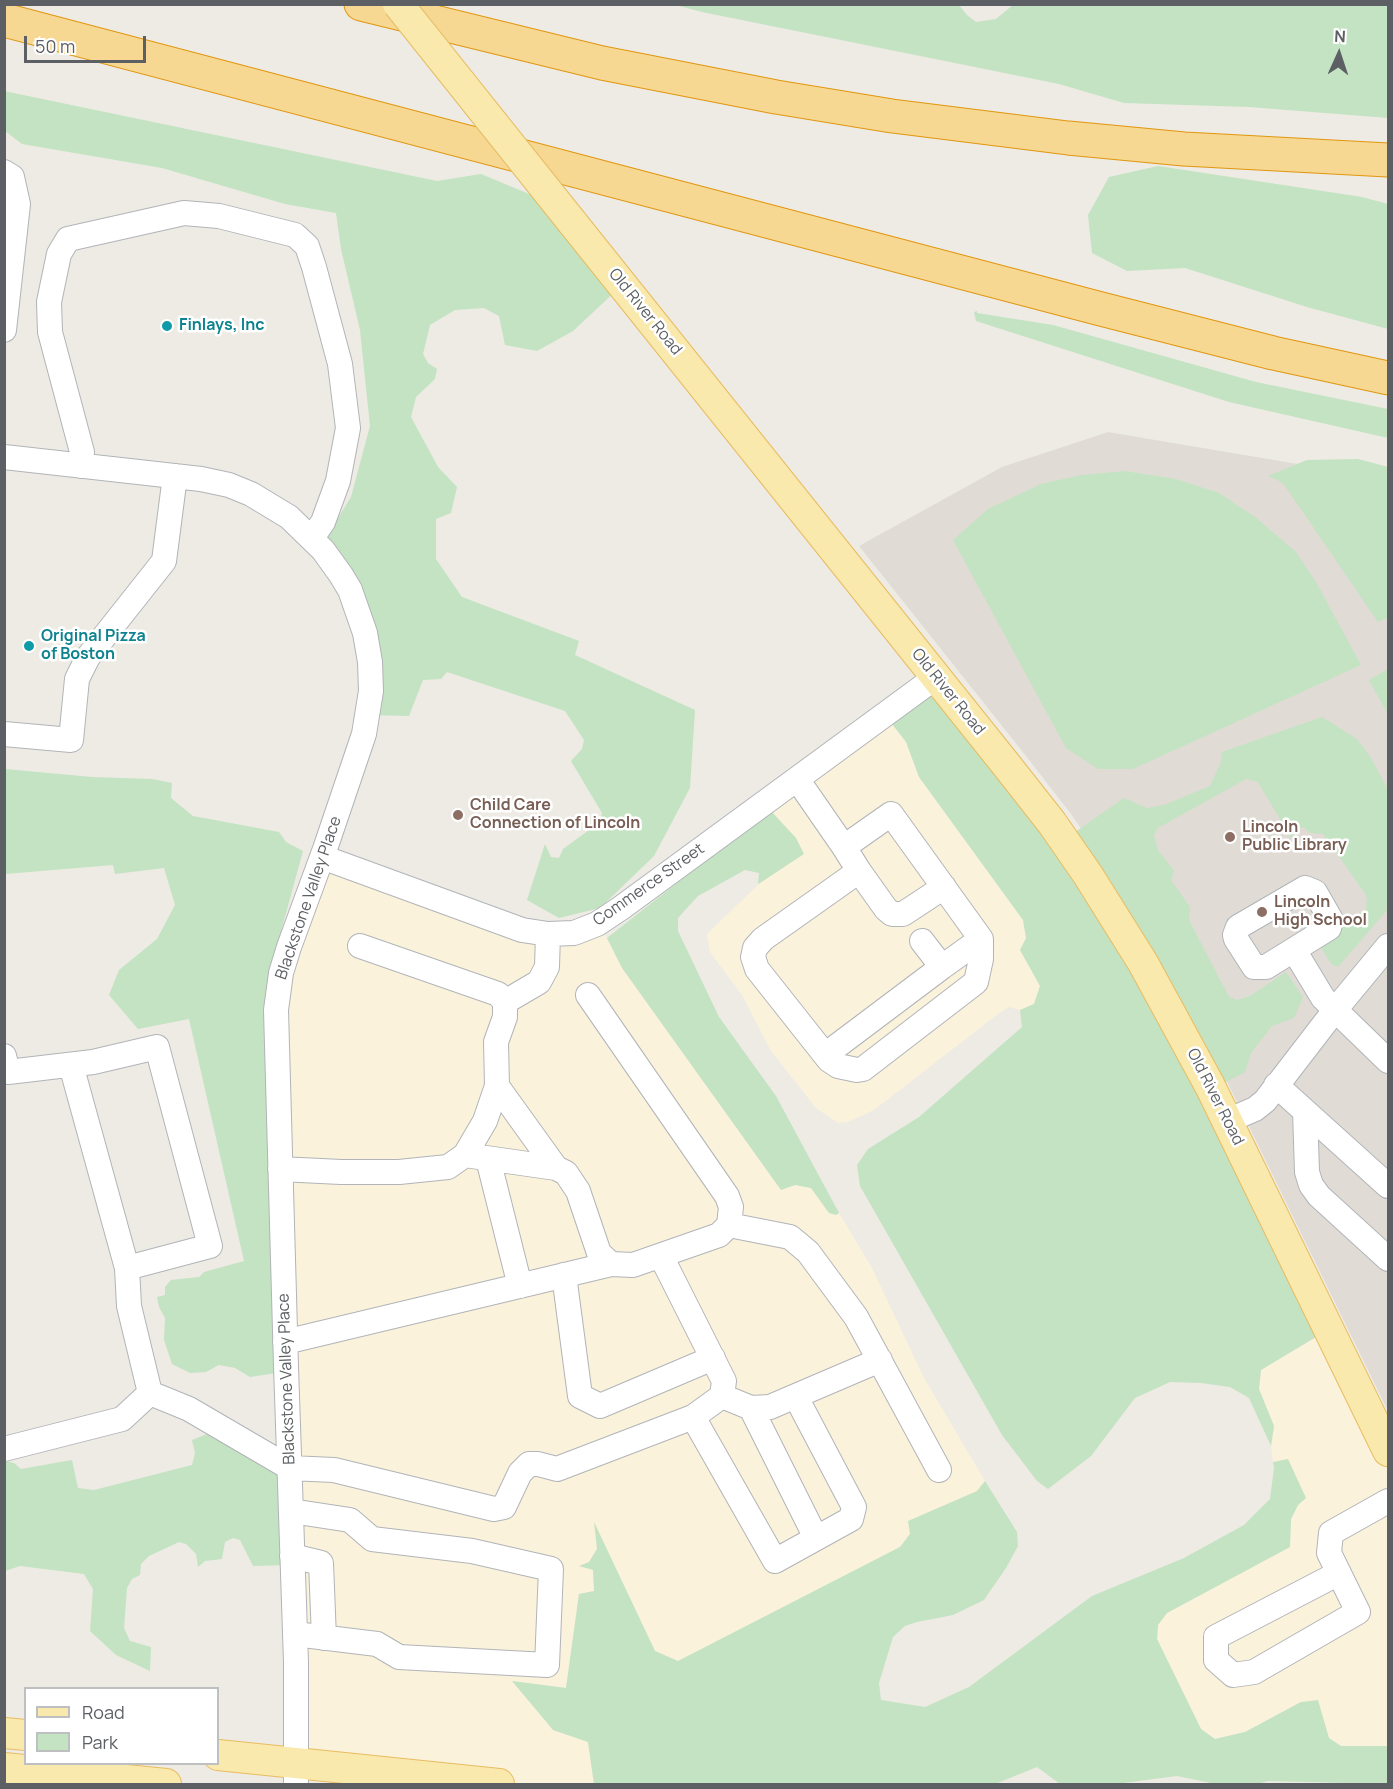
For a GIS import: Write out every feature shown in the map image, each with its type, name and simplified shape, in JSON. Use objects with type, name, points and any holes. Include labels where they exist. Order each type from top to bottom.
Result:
[{"type":"highway","points":[[361,4],[602,63],[776,97],[892,116],[1068,138],[1184,149],[1389,160]]},
{"type":"highway","points":[[10,22],[1124,315],[1296,359],[1388,378]]},
{"type":"main road","name":"Old River Road","points":[[398,4],[1046,815],[1107,904],[1159,991],[1381,1417],[1389,1451]]},
{"type":"main road","points":[[4,1733],[24,1735]]},
{"type":"main road","points":[[219,1755],[296,1774],[499,1785]]},
{"type":"main road","points":[[4,1768],[166,1785]]},
{"type":"street","points":[[4,172],[12,177],[18,204],[4,330]]},
{"type":"street","points":[[81,466],[82,452],[50,333],[49,302],[59,254],[68,239],[184,213],[219,216],[295,236],[307,246],[314,267],[340,364],[348,428],[338,481],[323,522],[312,538]]},
{"type":"street","name":"Blackstone Valley Place","points":[[4,457],[175,476],[215,482],[251,494],[282,512],[312,538],[341,575],[356,605],[366,633],[371,677],[364,734],[287,954],[277,997],[275,1040],[295,1634],[296,1774]]},
{"type":"street","points":[[4,734],[71,740],[77,679],[88,657],[164,561],[175,476]]},
{"type":"street","name":"Commerce Street","points":[[322,857],[506,925],[548,934],[574,933],[604,920],[936,677]]},
{"type":"street","points":[[796,779],[886,909],[892,914],[903,914],[944,887]]},
{"type":"street","points":[[844,847],[891,814],[981,939],[983,946],[980,973],[976,982],[863,1069],[849,1070],[838,1066],[825,1055],[757,969],[753,957],[755,948],[763,939],[860,871]]},
{"type":"street","points":[[505,1002],[539,982],[547,967],[548,934]]},
{"type":"street","points":[[825,1055],[981,939]]},
{"type":"street","points":[[922,941],[942,967]]},
{"type":"street","points":[[360,946],[498,994],[505,1002],[505,1017],[496,1042],[497,1086],[476,1157],[520,1286]]},
{"type":"street","points":[[1227,1121],[1260,1105],[1270,1095],[1335,1010],[1389,946]]},
{"type":"street","points":[[1294,950],[1318,991],[1389,1061]]},
{"type":"street","points":[[285,1342],[611,1264],[633,1265],[719,1235],[729,1225],[731,1207],[727,1196],[588,995]]},
{"type":"street","points":[[4,1056],[8,1072],[93,1062],[157,1047],[210,1246],[127,1268]]},
{"type":"street","points":[[71,1065],[127,1268],[129,1306],[150,1392]]},
{"type":"street","points":[[1276,1085],[1389,1186]]},
{"type":"street","points":[[497,1086],[555,1168]]},
{"type":"street","points":[[1305,1111],[1307,1172],[1311,1185],[1318,1196],[1389,1259]]},
{"type":"street","points":[[280,1169],[399,1172],[448,1167],[476,1157],[555,1168],[566,1173],[578,1191],[599,1252],[611,1264]]},
{"type":"street","points":[[729,1225],[790,1237],[808,1252],[856,1317],[939,1470]]},
{"type":"street","points":[[150,1392],[189,1409],[290,1468],[334,1470],[494,1509],[504,1507],[520,1473],[530,1464],[557,1469],[693,1418],[722,1396],[724,1381],[661,1256]]},
{"type":"street","points":[[564,1275],[580,1396],[600,1406],[713,1358]]},
{"type":"street","points":[[722,1396],[751,1408],[770,1407],[880,1360]]},
{"type":"street","points":[[4,1449],[122,1419],[150,1392]]},
{"type":"street","points":[[693,1418],[775,1561],[850,1519],[854,1507],[796,1397]]},
{"type":"street","points":[[751,1408],[816,1538]]},
{"type":"street","points":[[1339,1573],[1216,1637],[1216,1660],[1233,1675],[1254,1672],[1358,1612],[1339,1573],[1329,1553],[1331,1533],[1389,1501]]},
{"type":"street","points":[[291,1511],[350,1520],[372,1539],[472,1551],[551,1569],[547,1665],[399,1657],[377,1644],[295,1634]]},
{"type":"street","points":[[292,1556],[321,1563],[324,1638]]},
{"type":"shaded area","name":"Lincoln High School","points":[[1108,432],[1333,470],[1388,492],[1388,1411],[1193,1012],[1116,879],[1071,814],[859,546],[1002,467]]},
{"type":"shaded area","points":[[892,724],[906,742],[919,777],[1023,920],[1026,938],[1020,950],[1040,986],[1034,1004],[1020,1010],[1009,1007],[874,1110],[848,1122],[838,1123],[816,1108],[771,1051],[742,995],[710,952],[707,934],[760,883],[780,821],[767,805]]},
{"type":"shaded area","points":[[320,861],[546,940],[599,923],[622,968],[781,1190],[795,1185],[811,1188],[829,1213],[836,1215],[839,1213],[872,1268],[924,1378],[985,1481],[977,1491],[910,1534],[900,1547],[678,1661],[655,1651],[595,1524],[597,1549],[589,1562],[580,1566],[593,1570],[594,1591],[579,1594],[566,1688],[513,1681],[553,1730],[588,1742],[594,1784],[462,1784],[296,1766],[278,984]]},
{"type":"shaded area","points":[[1326,1331],[1388,1456],[1388,1746],[1341,1746],[1329,1738],[1301,1702],[1245,1732],[1215,1739],[1201,1729],[1157,1639],[1158,1625],[1167,1613],[1290,1547],[1291,1519],[1298,1505],[1281,1462],[1273,1462],[1271,1446],[1274,1426],[1259,1389],[1261,1370]]},
{"type":"green space","points":[[1014,4],[1388,5],[1388,118],[1249,107],[1124,103],[1059,84],[676,5],[959,5],[976,22],[996,19]]},
{"type":"green space","points":[[4,91],[437,181],[481,174],[546,201],[619,288],[573,331],[537,351],[505,345],[499,316],[484,308],[455,310],[430,325],[423,354],[428,363],[437,369],[435,379],[416,397],[411,417],[438,467],[457,487],[451,513],[436,519],[436,559],[462,597],[579,641],[575,655],[695,710],[690,788],[654,856],[600,908],[559,918],[527,900],[545,844],[551,857],[559,858],[563,849],[600,822],[602,813],[571,761],[582,749],[584,740],[565,711],[447,672],[441,679],[423,680],[409,716],[367,715],[350,607],[311,546],[338,518],[351,497],[370,426],[360,330],[341,249],[336,213],[285,204],[162,168],[22,144],[5,131]]},
{"type":"green space","points":[[1158,166],[1362,197],[1388,204],[1388,329],[1307,307],[1185,268],[1127,271],[1092,253],[1088,215],[1109,177]]},
{"type":"green space","points":[[977,311],[977,313],[1053,325],[1256,382],[1388,409],[1388,438],[1229,402],[976,321],[974,312]]},
{"type":"green space","points":[[1358,459],[1388,467],[1388,618],[1378,622],[1283,483],[1268,476],[1307,460]]},
{"type":"green space","points":[[1124,471],[1176,479],[1219,493],[1255,517],[1296,552],[1316,582],[1361,665],[1133,769],[1098,769],[1066,748],[953,540],[988,509],[1041,484],[1082,475]]},
{"type":"green space","points":[[1388,669],[1388,714],[1369,680]]},
{"type":"green space","points":[[923,686],[1061,842],[1124,798],[1147,808],[1164,805],[1210,786],[1221,762],[1222,752],[1322,717],[1357,739],[1371,758],[1388,789],[1388,909],[1338,967],[1331,964],[1319,944],[1366,909],[1367,899],[1364,892],[1323,834],[1310,833],[1304,827],[1298,829],[1291,838],[1258,782],[1246,779],[1158,828],[1154,836],[1158,850],[1174,871],[1171,880],[1190,907],[1189,920],[1229,997],[1237,1000],[1250,996],[1286,972],[1303,997],[1294,1018],[1272,1026],[1251,1053],[1245,1072],[1209,1091],[1326,1331],[1261,1370],[1259,1389],[1274,1426],[1271,1446],[1249,1398],[1230,1387],[1170,1382],[1135,1398],[1091,1456],[1048,1489],[1037,1481],[1002,1435],[860,1186],[857,1165],[868,1149],[919,1117],[1022,1027],[1020,1010],[1034,1004],[1040,986],[1020,950],[1026,938],[1023,920],[919,777],[906,742],[892,724]]},
{"type":"green space","points":[[5,769],[92,777],[152,779],[172,783],[171,798],[193,816],[279,832],[286,842],[303,851],[271,968],[283,1372],[250,1377],[235,1368],[219,1365],[206,1372],[190,1373],[172,1364],[164,1340],[165,1318],[157,1297],[165,1295],[165,1287],[171,1280],[199,1277],[204,1272],[244,1261],[189,1019],[138,1029],[109,995],[119,970],[157,939],[175,905],[164,868],[115,874],[113,865],[5,874]]},
{"type":"green space","points":[[770,810],[796,838],[804,854],[758,884],[759,873],[745,870],[698,896],[678,918],[678,931],[719,1017],[776,1096],[839,1213],[836,1215],[829,1213],[811,1188],[795,1185],[781,1190],[622,968],[607,938]]},
{"type":"green space","points":[[207,1434],[226,1437],[249,1448],[284,1444],[288,1565],[253,1566],[240,1540],[233,1538],[225,1542],[222,1559],[205,1561],[198,1567],[196,1554],[186,1544],[179,1542],[149,1556],[141,1564],[140,1575],[132,1579],[127,1588],[124,1628],[130,1641],[151,1647],[150,1671],[116,1655],[90,1631],[93,1589],[84,1574],[20,1566],[5,1571],[5,1461],[14,1463],[21,1469],[72,1460],[78,1488],[94,1490],[192,1465],[195,1453],[192,1440]]},
{"type":"green space","points":[[1288,1459],[1306,1498],[1298,1505],[1291,1519],[1290,1547],[1167,1613],[1158,1625],[1157,1639],[1201,1729],[1215,1739],[1245,1732],[1301,1702],[1318,1700],[1329,1738],[1341,1746],[1388,1746],[1388,1784],[1268,1781],[1257,1784],[1216,1784],[1177,1776],[1115,1784],[1060,1784],[1037,1767],[995,1784],[594,1784],[588,1742],[553,1730],[512,1681],[566,1688],[579,1594],[594,1591],[593,1570],[579,1566],[589,1562],[597,1549],[594,1522],[655,1651],[678,1661],[900,1547],[910,1534],[908,1521],[977,1491],[985,1481],[1017,1532],[1018,1546],[984,1600],[953,1615],[905,1626],[893,1637],[879,1683],[881,1700],[925,1707],[969,1687],[1092,1596],[1184,1558],[1244,1525],[1270,1499],[1273,1462]]},
{"type":"place","name":"Finlays, Inc","points":[[167,326]]},
{"type":"place","name":"Original Pizza of Boston","points":[[29,646]]},
{"type":"place","name":"Child Care Connection of Lincoln","points":[[458,815]]},
{"type":"place","name":"Lincoln Public Library","points":[[1230,837]]},
{"type":"place","name":"Lincoln High School","points":[[1262,912]]}]
